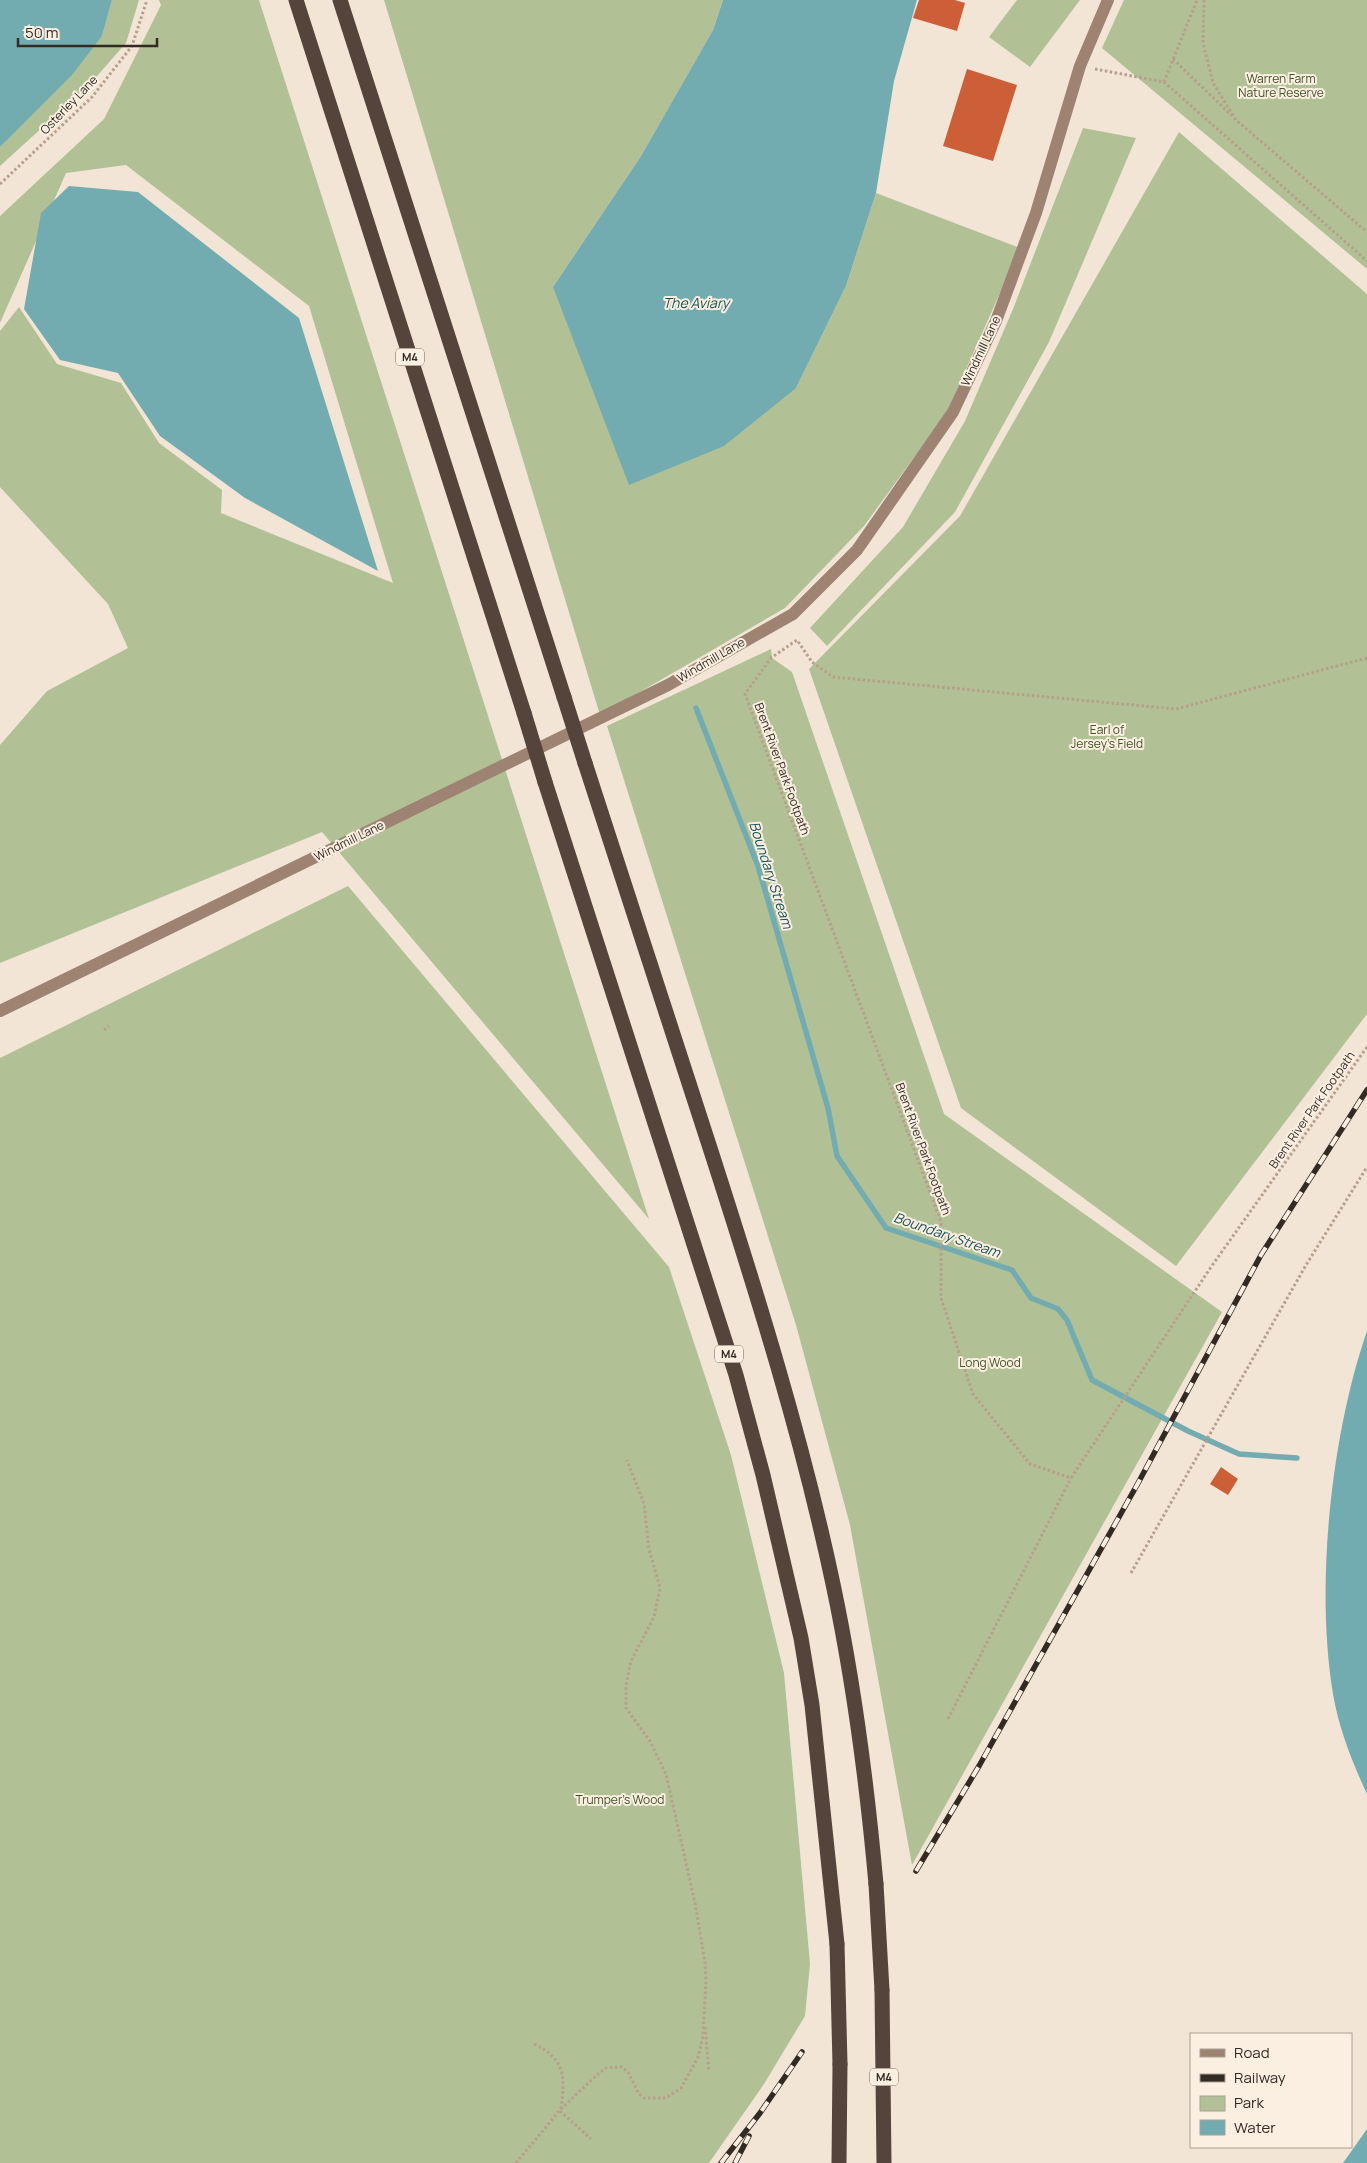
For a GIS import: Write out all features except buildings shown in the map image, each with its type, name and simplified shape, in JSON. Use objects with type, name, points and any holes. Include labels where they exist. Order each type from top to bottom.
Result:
[{"type":"highway","name":"M4","points":[[296,0],[736,1375],[763,1475],[801,1638],[812,1705],[836,1944],[840,2064],[839,2163]]},
{"type":"highway","name":"M4","points":[[340,0],[738,1236],[798,1435],[834,1586],[865,1781],[876,1884],[882,1990],[884,2163]]},
{"type":"main road","name":"Windmill Lane","points":[[0,1011],[668,685],[793,614],[857,550],[953,412],[996,321],[1036,213],[1080,66],[1108,0]]},
{"type":"path","name":"Osterley Lane","points":[[0,184],[92,97],[132,46],[147,0]]},
{"type":"path","points":[[1164,82],[1198,0]]},
{"type":"path","points":[[1204,0],[1202,43],[1213,83],[1236,120]]},
{"type":"path","points":[[1173,59],[1236,120],[1367,232]]},
{"type":"path","points":[[1080,66],[1164,82],[1367,261]]},
{"type":"path","name":"Brent River Park Footpath","points":[[1367,658],[1176,709],[833,677],[812,662],[797,640],[772,658],[745,694],[941,1222],[941,1298],[973,1394],[1030,1464],[1071,1478],[1212,1267],[1367,1047]]},
{"type":"path","points":[[104,1030],[109,1026]]},
{"type":"path","points":[[1131,1574],[1306,1265],[1367,1167]]},
{"type":"path","points":[[516,2163],[561,2110],[606,2068],[622,2067],[628,2072],[639,2094],[644,2098],[659,2099],[673,2096],[688,2080],[694,2068],[701,2043],[706,1982],[702,1938],[666,1774],[650,1741],[626,1708],[626,1685],[629,1667],[654,1617],[660,1588],[649,1550],[644,1504],[627,1460]]},
{"type":"path","points":[[948,1719],[1071,1478]]},
{"type":"path","points":[[704,2019],[709,2072]]},
{"type":"path","points":[[534,2044],[549,2052],[562,2068],[564,2078],[561,2110]]},
{"type":"path","points":[[561,2110],[591,2139]]},
{"type":"green space","points":[[112,0],[139,0],[126,43],[90,84],[0,166],[0,147],[102,36]]},
{"type":"green space","points":[[159,0],[259,0],[649,1219],[322,832],[0,963],[0,745],[47,691],[128,648],[108,604],[0,487],[0,331],[19,307],[57,364],[121,383],[159,443],[222,490],[221,513],[393,583],[309,306],[126,165],[66,173],[0,323],[0,216],[104,119],[161,5]]},
{"type":"green space","points":[[384,0],[723,0],[713,30],[641,156],[553,287],[796,388],[846,286],[876,193],[1020,248],[947,412],[864,526],[785,608],[600,715]]},
{"type":"green space","points":[[1017,0],[1080,0],[1030,67],[989,37]]},
{"type":"green space","name":"Warren Farm Nature Reserve","points":[[1124,0],[1367,0],[1367,269],[1102,48]]},
{"type":"green space","points":[[1083,128],[1136,138],[1049,342],[955,512],[827,646],[810,628],[903,527],[965,421],[1013,309]]},
{"type":"green space","name":"Earl of Jersey's Field","points":[[1179,132],[1367,294],[1367,1014],[1176,1266],[961,1108],[809,669],[960,516]]},
{"type":"green space","name":"Long Wood","points":[[771,649],[772,658],[792,672],[944,1114],[1222,1312],[912,1865],[850,1525],[796,1325],[607,726]]},
{"type":"green space","name":"Trumper's Wood","points":[[348,886],[669,1267],[731,1455],[784,1673],[810,1964],[805,2016],[764,2084],[709,2163],[0,2163],[0,1058]]},
{"type":"water","points":[[0,0],[112,0],[102,36],[72,75],[0,147]]},
{"type":"water","name":"The Aviary","points":[[723,0],[917,0],[894,81],[876,193],[846,286],[796,388],[724,446],[629,485],[553,287],[641,156],[713,30]]},
{"type":"water","points":[[69,186],[138,192],[299,318],[378,571],[245,498],[160,436],[118,373],[60,360],[24,309],[41,213]]},
{"type":"water","points":[[1367,1331],[1367,1794],[1347,1745],[1333,1694],[1328,1652],[1326,1559],[1336,1463],[1344,1416],[1354,1372]]},
{"type":"water","points":[[1367,2129],[1367,2163],[1343,2163]]},
{"type":"waterway","name":"Boundary Stream","points":[[696,708],[758,866],[828,1108],[837,1156],[886,1228],[1012,1270],[1031,1298],[1058,1309],[1067,1320],[1092,1380],[1188,1431],[1239,1454],[1297,1458]]},
{"type":"railway","points":[[916,1871],[979,1766],[1137,1485],[1261,1255],[1367,1090]]},
{"type":"railway","points":[[721,2163],[760,2113],[802,2052]]},
{"type":"railway","points":[[735,2163],[749,2136]]}]
